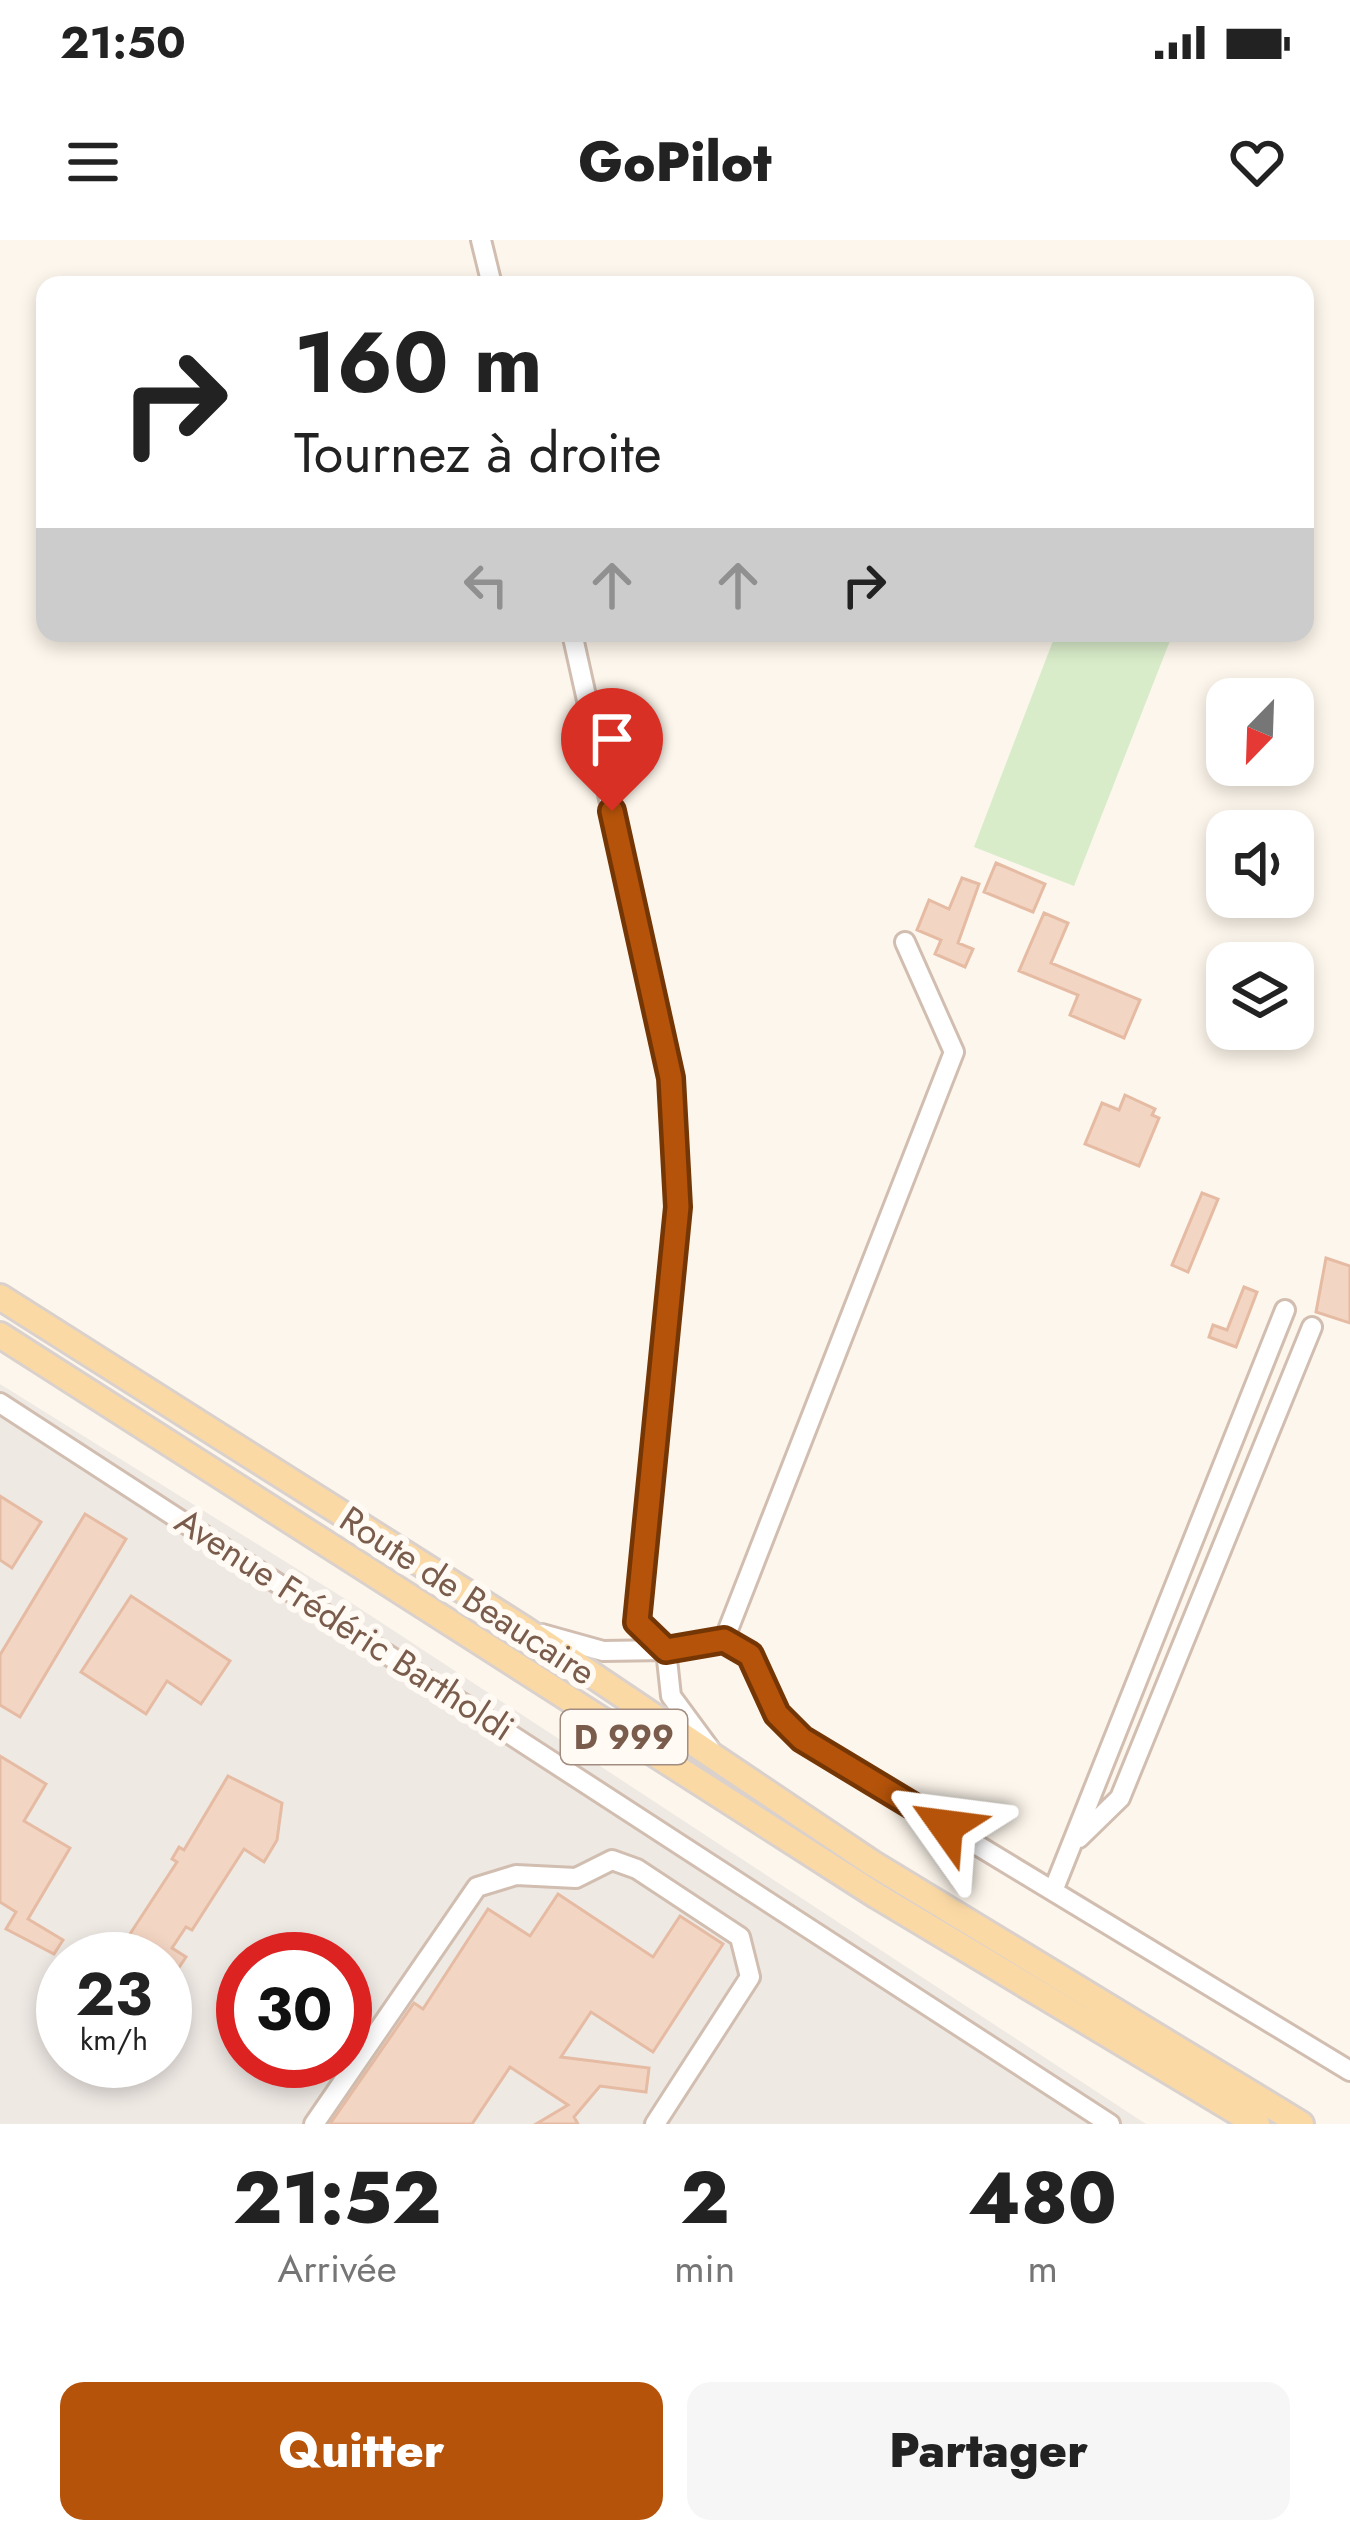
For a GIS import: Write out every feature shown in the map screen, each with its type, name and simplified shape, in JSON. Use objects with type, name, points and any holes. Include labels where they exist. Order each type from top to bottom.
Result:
[{"type":"main road","name":"Route de Beaucaire","points":[[0,1297],[524,1629],[952,1913],[1301,2124]]},
{"type":"main road","name":"Route de Beaucaire","points":[[0,1335],[877,1896],[1257,2124]]},
{"type":"street","points":[[481,240],[490,276]]},
{"type":"street","points":[[574,642],[671,1078],[678,1207],[637,1622],[666,1650],[671,1696],[716,1758]]},
{"type":"street","points":[[724,1640],[954,1052],[905,942]]},
{"type":"street","points":[[1053,1891],[1285,1310]]},
{"type":"street","points":[[1071,1846],[1120,1798],[1312,1327]]},
{"type":"street","name":"Avenue Frédéric Bartholdi","points":[[0,1403],[1110,2124]]},
{"type":"street","points":[[524,1629],[603,1651],[666,1650],[724,1640],[750,1655],[777,1714],[802,1739],[1350,2071]]},
{"type":"street","points":[[314,2124],[477,1887],[515,1875],[576,1877],[612,1859],[637,1869],[740,1937],[750,1977],[655,2124]]},
{"type":"shaded area","points":[[0,1384],[347,1600],[1146,2124],[0,2124]]},
{"type":"green space","points":[[1053,642],[1169,642],[1074,886],[974,847]]},
{"type":"building","points":[[996,863],[1045,884],[1033,912],[984,892]]},
{"type":"building","points":[[962,878],[979,884],[958,943],[973,949],[965,967],[935,954],[941,940],[917,930],[929,900],[949,909]]},
{"type":"building","points":[[1044,913],[1068,923],[1051,963],[1140,1000],[1124,1038],[1070,1015],[1078,995],[1019,971]]},
{"type":"building","points":[[1125,1095],[1155,1109],[1152,1115],[1159,1118],[1139,1166],[1085,1144],[1102,1103],[1119,1110]]},
{"type":"building","points":[[1202,1193],[1218,1199],[1188,1272],[1172,1265]]},
{"type":"building","points":[[1326,1258],[1350,1266],[1350,1323],[1316,1312]]},
{"type":"building","points":[[1244,1287],[1257,1292],[1236,1347],[1209,1337],[1213,1325],[1227,1330]]},
{"type":"building","points":[[0,1496],[41,1522],[12,1568],[0,1560]]},
{"type":"building","points":[[85,1514],[126,1539],[20,1717],[0,1705],[0,1655]]},
{"type":"building","points":[[131,1596],[230,1661],[201,1704],[167,1681],[146,1714],[81,1672]]},
{"type":"building","points":[[0,1756],[46,1784],[24,1821],[70,1848],[28,1919],[50,1932],[36,1932],[36,1945],[6,1929],[16,1912],[0,1902]]},
{"type":"building","points":[[228,1776],[282,1803],[277,1840],[264,1862],[244,1849],[192,1930],[131,1932],[177,1862],[172,1859],[179,1847],[184,1850]]},
{"type":"building","points":[[558,1894],[653,1957],[680,1916],[723,1944],[653,2052],[591,2012],[561,2057],[649,2068],[646,2092],[600,2086],[574,2117],[578,2124],[536,2124],[568,2105],[510,2067],[472,2124],[330,2124],[355,2088],[372,2088],[372,2064],[414,2003],[423,2009],[488,1909],[530,1936]]},
{"type":"route","points":[[612,811],[671,1078],[678,1207],[637,1622],[666,1650],[724,1640],[750,1655],[777,1714],[802,1739],[946,1826]]}]
